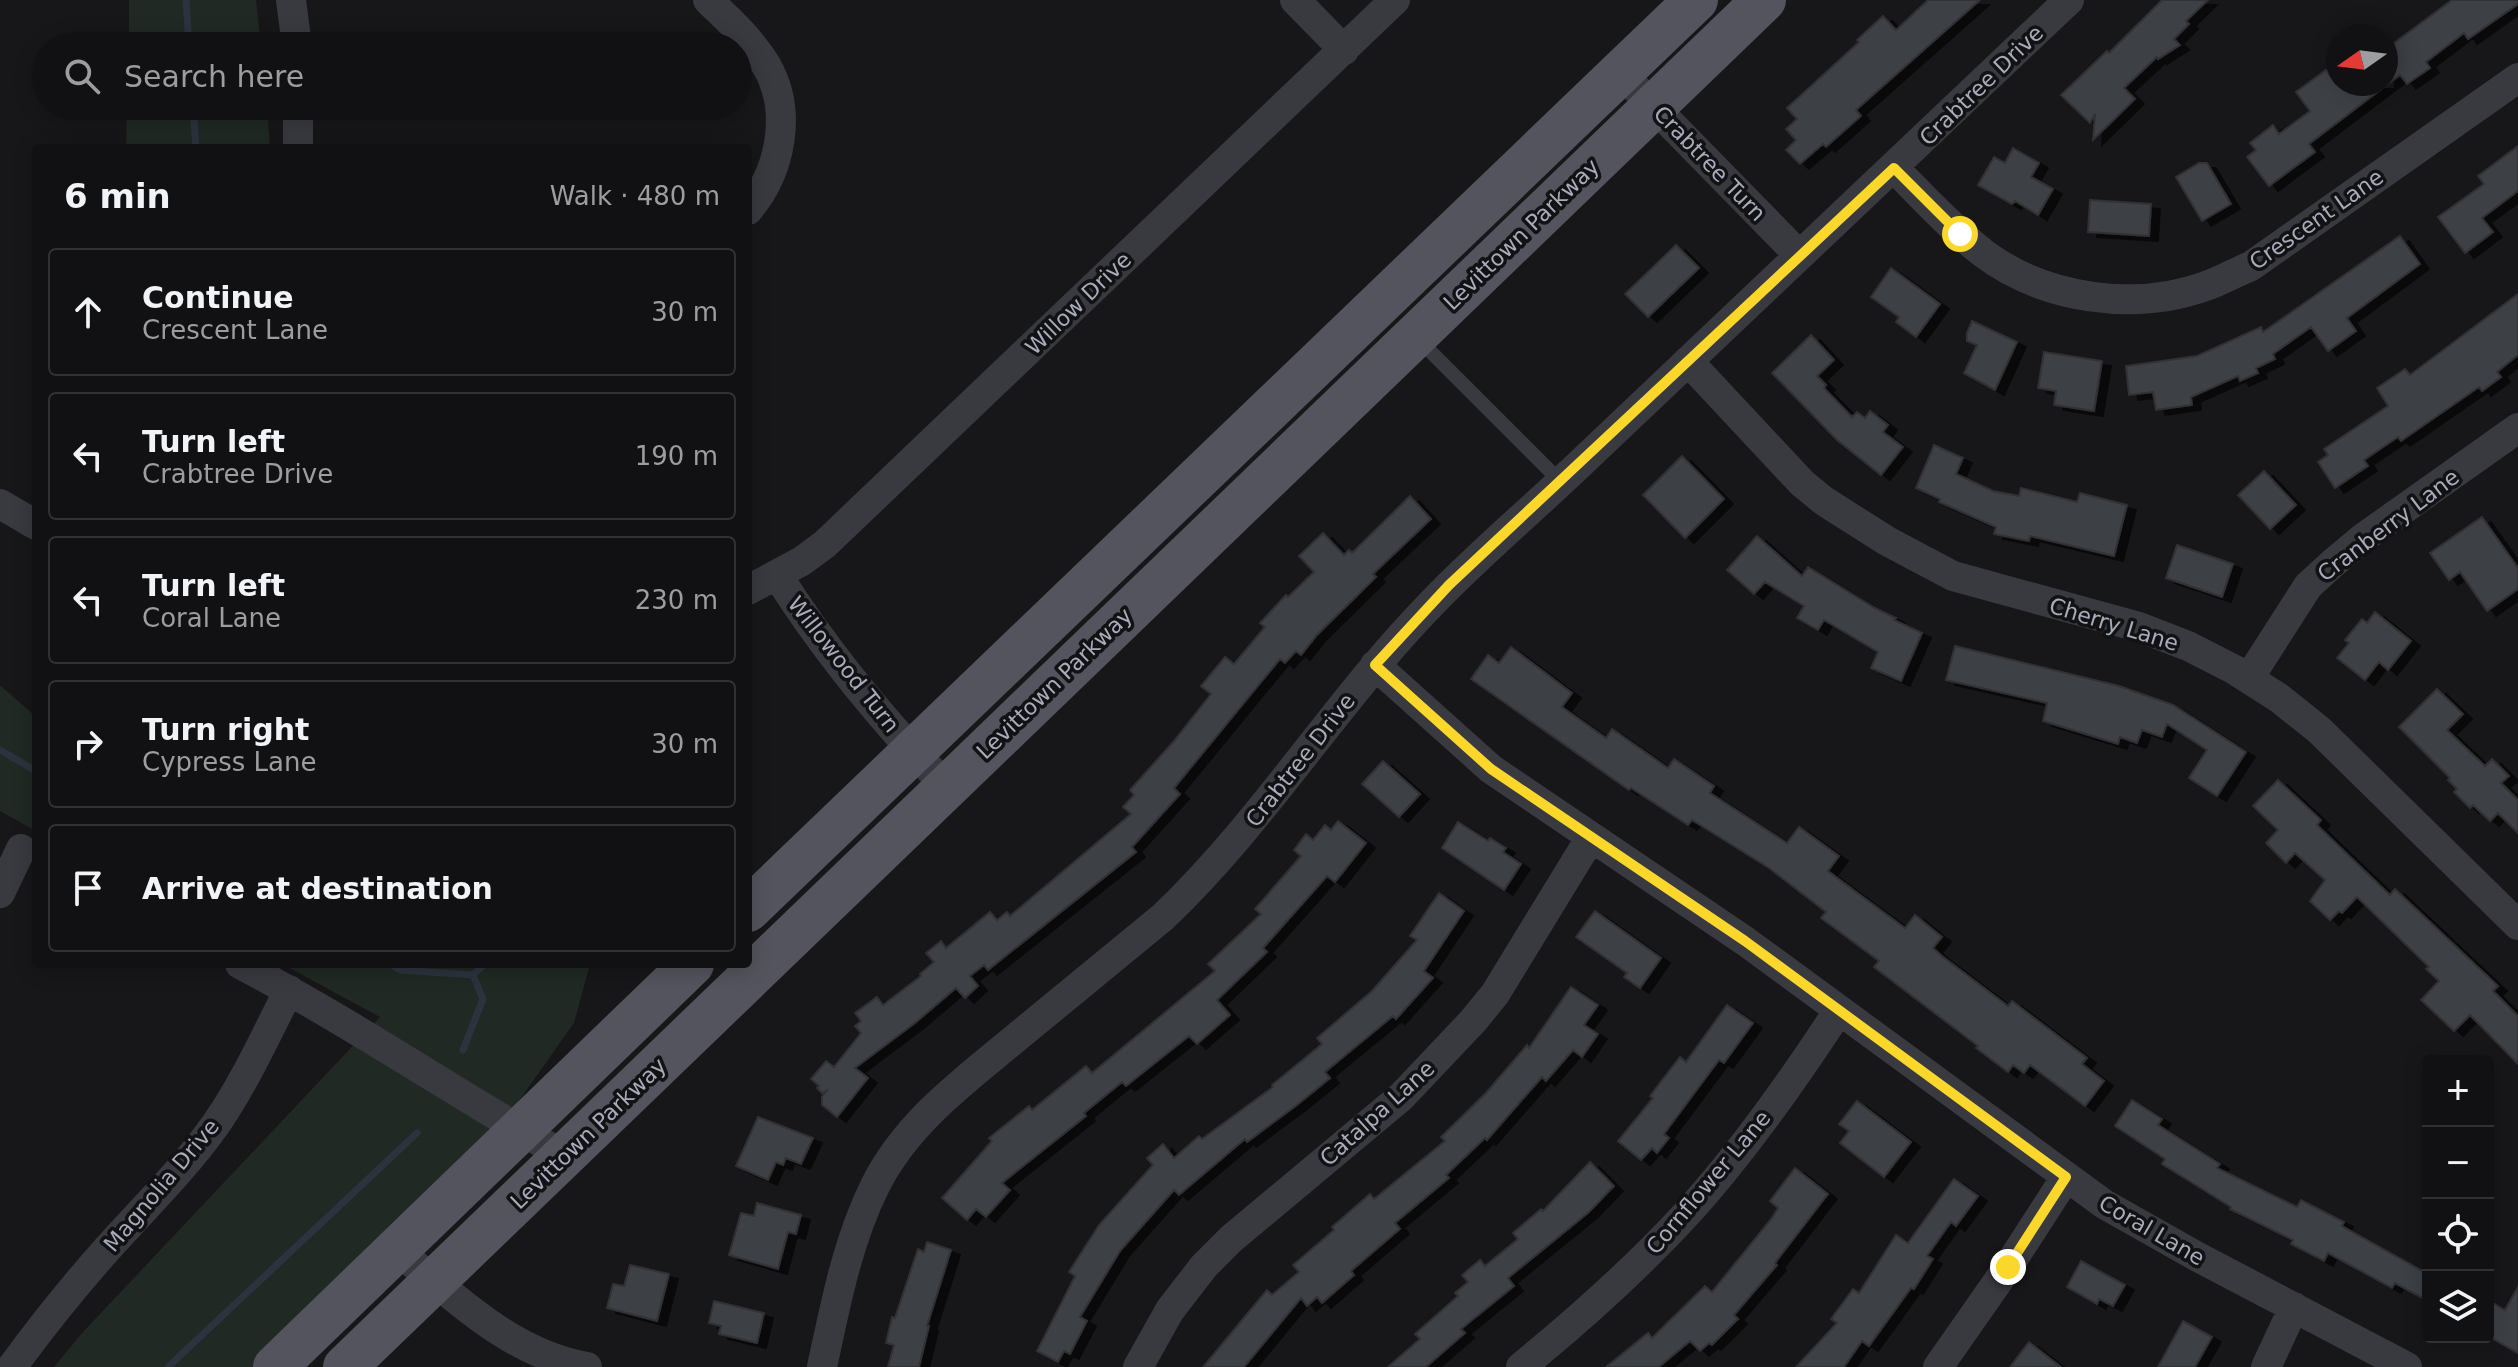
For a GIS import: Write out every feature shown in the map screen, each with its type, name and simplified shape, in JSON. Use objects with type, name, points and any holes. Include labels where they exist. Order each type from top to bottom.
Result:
[{"type":"main road","points":[[752,906],[1696,0]]},
{"type":"main road","name":"Levittown Parkway","points":[[345,1367],[1764,0]]},
{"type":"main road","points":[[275,1367],[688,968]]},
{"type":"street","points":[[291,0],[295,32]]},
{"type":"street","points":[[708,0],[740,32]]},
{"type":"street","points":[[1295,0],[1344,50]]},
{"type":"street","name":"Willow Drive","points":[[752,588],[778,576],[825,544],[1395,0]]},
{"type":"street","name":"Crabtree Drive","points":[[822,1367],[836,1301],[863,1212],[876,1183],[908,1135],[946,1097],[1195,887],[1234,844],[1375,665],[1449,585],[2069,0]]},
{"type":"street","points":[[752,45],[775,86],[781,135],[775,164],[752,204]]},
{"type":"street","name":"Crabtree Turn","points":[[1620,72],[1799,255]]},
{"type":"street","name":"Crescent Lane","points":[[1894,168],[1960,234],[2014,272],[2060,290],[2092,297],[2125,299],[2174,295],[2206,286],[2251,266],[2518,78]]},
{"type":"street","points":[[298,120],[298,144]]},
{"type":"street","name":"Cherry Lane","points":[[1688,361],[1802,483],[1824,501],[1887,541],[1953,576],[2139,627],[2188,646],[2249,678],[2279,698],[2319,730],[2518,925]]},
{"type":"street","name":"Cranberry Lane","points":[[2249,678],[2308,586],[2332,564],[2363,538],[2514,440]]},
{"type":"street","points":[[0,504],[32,523]]},
{"type":"street","name":"Willowood Turn","points":[[778,576],[808,625],[868,701],[946,786]]},
{"type":"street","name":"Coral Lane","points":[[1375,665],[1491,769],[1745,941],[2066,1177],[2130,1219],[2407,1367]]},
{"type":"street","name":"Catalpa Lane","points":[[1138,1367],[1170,1310],[1204,1266],[1231,1239],[1401,1097],[1473,1021],[1495,994],[1591,837]]},
{"type":"street","points":[[0,893],[19,848]]},
{"type":"street","points":[[248,968],[362,1031],[565,1156]]},
{"type":"street","name":"Magnolia Drive","points":[[12,1367],[108,1248],[168,1184],[217,1122],[289,990]]},
{"type":"street","name":"Cornflower Lane","points":[[1521,1367],[1594,1306],[1692,1208],[1753,1132],[1839,1010]]},
{"type":"street","points":[[1938,1367],[2066,1177]]},
{"type":"street","points":[[397,1250],[490,1326],[552,1358],[587,1367]]},
{"type":"street","points":[[2266,1367],[2294,1307]]},
{"type":"lane","points":[[1414,336],[1561,482]]},
{"type":"shaded area","points":[[129,0],[256,0],[259,32],[129,32]]},
{"type":"shaded area","points":[[127,120],[268,120],[270,144],[126,144]]},
{"type":"shaded area","points":[[0,685],[32,713],[32,829],[0,811]]},
{"type":"shaded area","points":[[289,968],[589,968],[574,1023],[516,1105],[253,1367],[54,1367],[83,1332],[380,1017]]},
{"type":"building","points":[[1928,0],[1980,0],[1856,110],[1861,116],[1826,147],[1823,144],[1800,164],[1786,150],[1796,140],[1786,129],[1797,119],[1787,108],[1883,16],[1896,30]]},
{"type":"building","points":[[2162,0],[2208,0],[2186,21],[2189,24],[2174,39],[2180,45],[2157,57],[2124,88],[2135,99],[2093,140],[2095,114],[2090,123],[2061,95]]},
{"type":"building","points":[[2452,0],[2518,0],[2518,4],[2468,39],[2464,33],[2426,62],[2430,68],[2407,84],[2400,75],[2398,77],[2398,40]]},
{"type":"building","points":[[2326,70],[2326,96],[2372,96],[2309,144],[2315,152],[2269,186],[2247,157],[2256,150],[2250,143],[2273,125],[2279,134],[2310,111],[2296,92]]},
{"type":"building","points":[[2518,146],[2518,191],[2482,218],[2493,232],[2465,253],[2438,217],[2484,184],[2478,176]]},
{"type":"building","points":[[2013,148],[2039,163],[2031,177],[2053,189],[2038,215],[1978,185],[1994,157],[2005,163]]},
{"type":"building","points":[[2199,163],[2207,163],[2231,204],[2202,221],[2176,177]]},
{"type":"building","points":[[2090,200],[2151,204],[2149,236],[2088,232]]},
{"type":"building","points":[[2400,236],[2420,264],[2347,318],[2356,331],[2328,351],[2311,327],[2273,354],[2275,359],[2256,368],[2258,373],[2240,381],[2238,376],[2191,397],[2192,405],[2156,410],[2153,392],[2129,395],[2126,366],[2197,356],[2261,327],[2263,332]]},
{"type":"building","points":[[1676,245],[1699,268],[1648,317],[1625,294]]},
{"type":"building","points":[[1891,268],[1940,304],[1916,337],[1896,322],[1899,317],[1871,297]]},
{"type":"building","points":[[2518,294],[2518,355],[2497,372],[2501,377],[2482,391],[2479,387],[2401,441],[2398,437],[2364,460],[2368,466],[2335,488],[2318,462],[2328,455],[2324,449],[2388,406],[2377,388],[2405,369],[2410,375]]},
{"type":"building","points":[[1972,321],[2017,342],[1995,390],[1964,373],[1977,345],[1967,341]]},
{"type":"building","points":[[1811,335],[1834,360],[1817,376],[1826,385],[1824,388],[1852,417],[1857,412],[1865,418],[1870,411],[1888,425],[1883,432],[1903,447],[1881,475],[1837,440],[1772,373]]},
{"type":"building","points":[[2044,352],[2102,361],[2094,411],[2054,405],[2056,391],[2038,388]]},
{"type":"building","points":[[1934,445],[1963,458],[1956,474],[1993,491],[2019,496],[2021,488],[2077,502],[2080,493],[2127,505],[2114,556],[2030,536],[2029,541],[1994,534],[1996,527],[1939,502],[1940,499],[1916,488]]},
{"type":"building","points":[[1682,456],[1724,499],[1685,538],[1643,495]]},
{"type":"building","points":[[2264,471],[2296,505],[2270,529],[2238,495]]},
{"type":"building","points":[[1410,496],[1431,519],[1373,574],[1376,577],[1301,655],[1296,651],[1285,663],[1280,659],[1174,788],[1180,794],[1132,847],[1136,852],[988,970],[984,965],[970,976],[978,986],[965,998],[956,988],[855,1068],[868,1078],[837,1117],[822,1105],[826,1091],[822,1093],[811,1079],[826,1061],[834,1067],[861,1033],[855,1026],[861,1021],[855,1013],[877,997],[883,1005],[921,976],[934,962],[926,953],[941,941],[946,948],[990,912],[997,920],[1007,912],[1010,916],[1131,814],[1123,807],[1134,795],[1130,790],[1211,694],[1201,686],[1225,657],[1234,664],[1265,627],[1260,623],[1286,595],[1288,597],[1314,572],[1299,556],[1323,533],[1344,555],[1349,550],[1352,553]]},
{"type":"building","points":[[2482,517],[2518,568],[2518,589],[2487,611],[2460,572],[2449,580],[2430,553]]},
{"type":"building","points":[[1757,536],[1802,576],[1808,567],[1896,618],[1894,620],[1922,633],[1901,681],[1871,668],[1878,652],[1824,620],[1818,630],[1797,618],[1804,606],[1765,582],[1754,594],[1727,570]]},
{"type":"building","points":[[2177,545],[2233,564],[2222,597],[2166,578]]},
{"type":"building","points":[[2375,612],[2411,641],[2388,670],[2379,662],[2365,680],[2337,658],[2349,643],[2345,640],[2362,619],[2367,623]]},
{"type":"building","points":[[1955,646],[2119,686],[2173,705],[2246,752],[2217,796],[2189,778],[2207,750],[2167,724],[2162,737],[2142,730],[2137,743],[2120,737],[2118,744],[2043,721],[2047,703],[1946,680]]},
{"type":"building","points":[[1511,647],[1572,693],[1562,707],[1606,738],[1612,729],[1668,768],[1674,759],[1714,786],[1710,793],[1787,843],[1799,827],[1839,856],[1828,871],[1905,928],[1915,915],[1942,937],[1933,948],[1942,956],[2008,1006],[2012,1001],[2087,1058],[2082,1064],[2104,1081],[2085,1106],[2030,1065],[2024,1073],[2013,1065],[2008,1072],[1874,967],[1879,961],[1821,918],[1826,912],[1769,868],[1692,820],[1688,825],[1631,788],[1629,790],[1471,679],[1488,655],[1499,663]]},
{"type":"building","points":[[2437,689],[2463,714],[2447,730],[2485,766],[2492,759],[2509,776],[2501,783],[2518,800],[2518,833],[2498,813],[2490,821],[2473,805],[2470,808],[2454,792],[2457,789],[2448,780],[2450,778],[2399,727]]},
{"type":"building","points":[[1383,761],[1420,794],[1399,817],[1362,784]]},
{"type":"building","points":[[2278,780],[2321,820],[2317,825],[2390,895],[2395,889],[2498,986],[2493,991],[2518,1016],[2518,1064],[2470,1015],[2454,1031],[2421,1000],[2439,981],[2426,969],[2429,967],[2357,897],[2342,913],[2339,911],[2330,920],[2310,901],[2325,880],[2295,853],[2286,863],[2266,843],[2278,830],[2253,806]]},
{"type":"building","points":[[1338,821],[1366,843],[1335,882],[1327,876],[1263,948],[1267,952],[1217,1000],[1230,1015],[1197,1044],[1189,1036],[1126,1086],[1122,1082],[1084,1113],[1086,1116],[1002,1183],[1010,1190],[986,1217],[976,1209],[967,1220],[942,1198],[992,1141],[989,1138],[1029,1106],[1032,1110],[1086,1066],[1092,1073],[1215,971],[1208,964],[1261,914],[1255,909],[1301,856],[1294,850],[1306,834],[1313,840],[1325,825],[1331,830]]},
{"type":"building","points":[[1458,822],[1488,841],[1490,838],[1506,848],[1503,852],[1521,864],[1504,890],[1442,848]]},
{"type":"building","points":[[1439,893],[1464,911],[1424,971],[1433,978],[1396,1019],[1393,1016],[1325,1072],[1330,1078],[1247,1142],[1245,1139],[1179,1195],[1174,1190],[1120,1251],[1080,1317],[1087,1321],[1070,1354],[1064,1351],[1058,1362],[1037,1351],[1075,1276],[1069,1272],[1099,1225],[1153,1165],[1147,1158],[1163,1144],[1174,1158],[1199,1136],[1202,1139],[1273,1087],[1322,1044],[1317,1038],[1372,991],[1417,940],[1410,936]]},
{"type":"building","points":[[1595,911],[1661,958],[1640,988],[1624,977],[1627,973],[1576,937]]},
{"type":"building","points":[[1571,987],[1598,1005],[1584,1025],[1598,1034],[1582,1057],[1573,1050],[1546,1081],[1542,1077],[1487,1140],[1485,1138],[1446,1175],[1449,1178],[1395,1223],[1400,1229],[1351,1271],[1354,1275],[1322,1303],[1317,1297],[1307,1306],[1301,1298],[1244,1367],[1203,1367],[1267,1290],[1272,1295],[1299,1272],[1293,1265],[1334,1230],[1332,1227],[1370,1194],[1374,1199],[1445,1141],[1441,1137],[1486,1093],[1527,1045],[1529,1048]]},
{"type":"building","points":[[1727,1005],[1753,1023],[1724,1063],[1719,1060],[1664,1134],[1669,1138],[1657,1153],[1652,1148],[1641,1160],[1618,1141],[1653,1098],[1650,1096],[1680,1057],[1686,1062]]},
{"type":"building","points":[[2132,1100],[2162,1119],[2158,1125],[2220,1164],[2217,1168],[2297,1207],[2301,1200],[2344,1222],[2342,1226],[2422,1271],[2422,1298],[2395,1283],[2392,1288],[2328,1253],[2324,1261],[2291,1244],[2293,1240],[2230,1209],[2162,1164],[2165,1159],[2115,1126]]},
{"type":"building","points":[[1857,1101],[1911,1142],[1884,1177],[1840,1143],[1849,1131],[1839,1124]]},
{"type":"building","points":[[758,1117],[813,1138],[801,1164],[786,1158],[783,1165],[776,1162],[768,1180],[736,1166]]},
{"type":"building","points":[[1590,1162],[1614,1186],[1589,1212],[1508,1278],[1514,1286],[1461,1329],[1465,1333],[1426,1367],[1388,1367],[1420,1339],[1415,1334],[1458,1296],[1455,1293],[1468,1282],[1462,1275],[1480,1260],[1485,1266],[1518,1239],[1513,1233],[1541,1209],[1543,1211]]},
{"type":"building","points":[[1795,1168],[1828,1194],[1775,1263],[1777,1265],[1734,1315],[1738,1319],[1712,1345],[1709,1343],[1700,1351],[1690,1341],[1659,1367],[1606,1367],[1648,1333],[1652,1338],[1705,1286],[1712,1292],[1772,1218],[1778,1208],[1770,1201]]},
{"type":"building","points":[[1954,1179],[1978,1196],[1956,1226],[1951,1222],[1927,1256],[1933,1259],[1914,1289],[1911,1288],[1869,1346],[1862,1341],[1844,1367],[1796,1367],[1837,1323],[1831,1319],[1853,1289],[1859,1293],[1896,1235],[1908,1243]]},
{"type":"building","points":[[757,1203],[801,1215],[796,1234],[788,1232],[778,1269],[729,1255],[741,1213],[754,1216]]},
{"type":"building","points":[[927,1242],[951,1250],[927,1326],[919,1367],[888,1367],[894,1345],[886,1343],[892,1317],[895,1318],[918,1249],[924,1252]]},
{"type":"building","points":[[2081,1261],[2125,1285],[2113,1306],[2099,1299],[2097,1304],[2067,1287]]},
{"type":"building","points":[[630,1265],[669,1274],[657,1321],[607,1308],[613,1284],[624,1286]]},
{"type":"building","points":[[2518,1287],[2518,1353],[2494,1339],[2494,1304],[2505,1310]]},
{"type":"building","points":[[714,1301],[764,1313],[757,1343],[719,1334],[721,1326],[709,1323]]},
{"type":"building","points":[[2183,1321],[2212,1337],[2195,1367],[2158,1367]]},
{"type":"building","points":[[2029,1342],[2061,1367],[2010,1367]]},
{"type":"waterway","points":[[186,0],[188,32]]},
{"type":"waterway","points":[[194,120],[196,144]]},
{"type":"waterway","points":[[0,750],[32,769]]},
{"type":"waterway","points":[[397,968],[473,975],[481,968]]},
{"type":"waterway","points":[[463,1050],[483,999],[473,975]]},
{"type":"waterway","points":[[168,1367],[417,1133]]},
{"type":"route","points":[[1960,234],[1894,168],[1449,585],[1375,665],[1455,740],[1491,769],[1745,941],[2066,1177],[2008,1267]]}]
